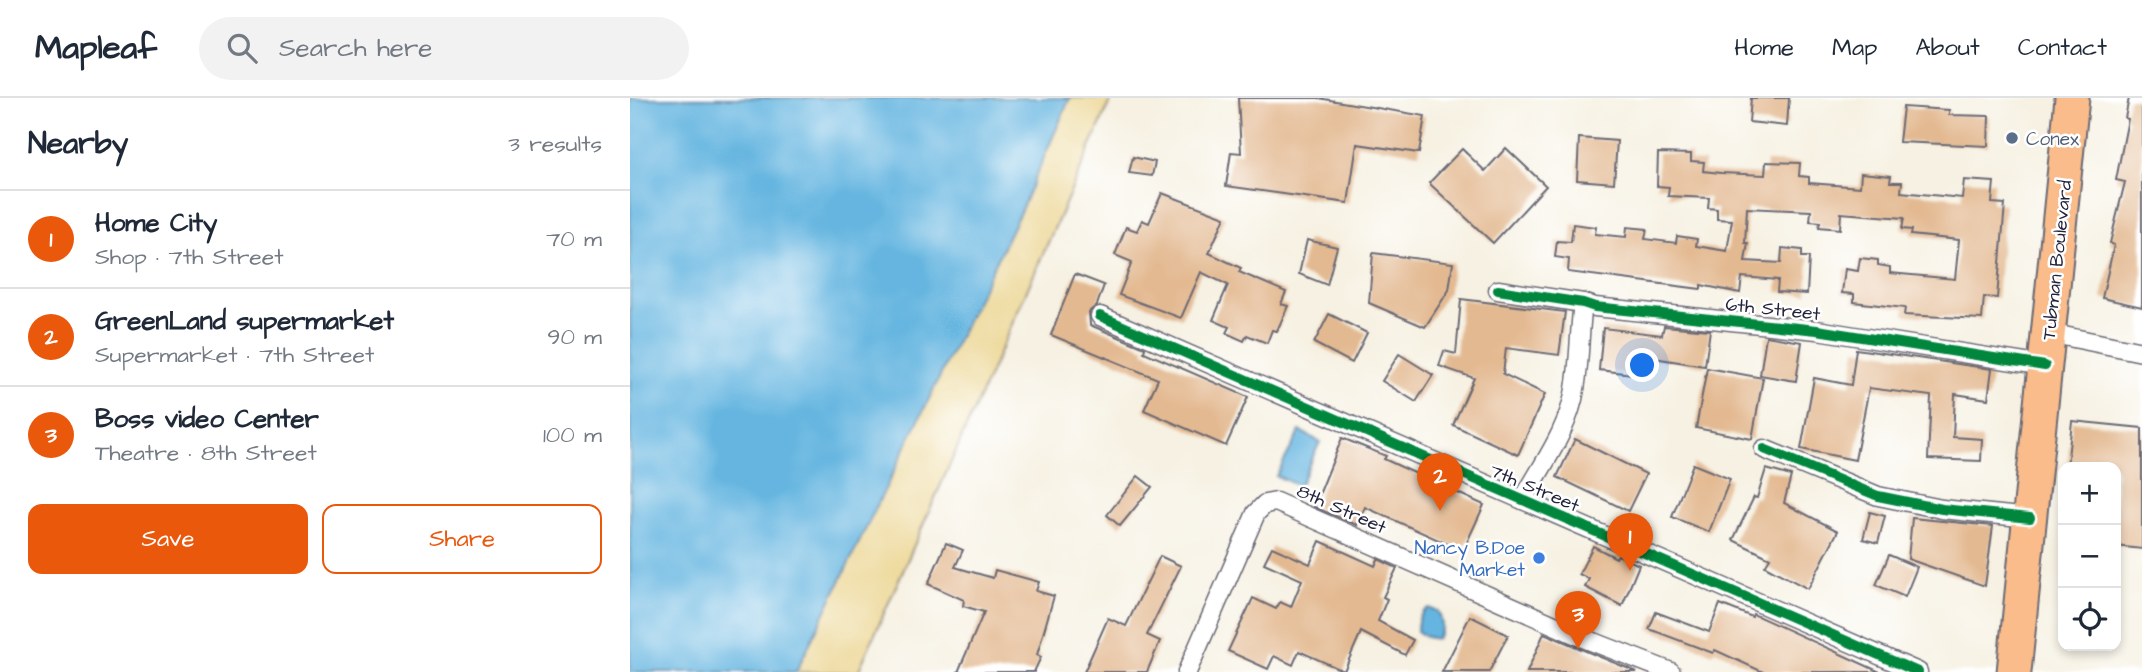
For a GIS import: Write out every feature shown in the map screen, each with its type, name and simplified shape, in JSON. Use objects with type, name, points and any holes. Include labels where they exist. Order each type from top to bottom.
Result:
[{"type":"highway","name":"Tubman Boulevard","points":[[2014,672],[2072,98]]},
{"type":"street","name":"6th Street","points":[[1498,290],[1595,307],[1817,330],[2045,366]]},
{"type":"street","points":[[1523,500],[1567,422],[1575,389],[1583,303]]},
{"type":"street","name":"7th Street","points":[[1100,316],[1918,672]]},
{"type":"street","points":[[2049,333],[2142,352]]},
{"type":"street","points":[[1764,449],[1878,496],[1942,509],[2030,518]]},
{"type":"street","name":"8th Street","points":[[1187,672],[1256,513],[1265,504],[1276,502],[1586,639],[1671,672]]},
{"type":"sand","points":[[1046,98],[1112,98],[858,672],[780,672]]},
{"type":"water","points":[[630,98],[1070,98],[1021,210],[796,672],[630,672]]},
{"type":"water","points":[[1300,431],[1320,442],[1299,486],[1276,476]]},
{"type":"water","points":[[1428,608],[1438,611],[1441,619],[1442,626],[1436,639],[1417,631],[1419,618]]},
{"type":"building","points":[[1238,98],[1318,98],[1425,116],[1419,153],[1357,144],[1348,203],[1226,186],[1231,152],[1241,153]]},
{"type":"building","points":[[1751,98],[1789,98],[1787,126],[1749,122]]},
{"type":"building","points":[[2129,98],[2142,98],[2142,307],[2102,298],[2114,245],[2110,243],[2125,182],[2116,180],[2128,119],[2125,118]]},
{"type":"building","points":[[1903,107],[1949,110],[1949,115],[1989,116],[1988,146],[1899,142]]},
{"type":"building","points":[[1579,138],[1617,141],[1614,183],[1577,180]]},
{"type":"building","points":[[1506,148],[1546,186],[1493,243],[1429,183],[1462,149],[1485,171]]},
{"type":"building","points":[[1658,153],[1691,154],[1691,161],[1704,162],[1703,171],[1721,173],[1765,175],[1766,162],[1800,163],[1799,176],[1809,177],[1809,183],[1860,187],[1861,173],[1891,176],[1890,182],[1902,182],[1901,192],[1962,198],[1964,180],[1994,182],[1992,203],[2005,204],[1997,298],[1984,297],[1982,319],[1904,315],[1905,308],[1854,302],[1854,294],[1842,293],[1845,269],[1858,271],[1860,258],[1878,260],[1878,265],[1890,267],[1890,273],[1955,279],[1959,240],[1911,235],[1912,230],[1902,229],[1904,218],[1841,213],[1840,229],[1819,227],[1820,222],[1810,221],[1811,211],[1747,208],[1745,243],[1748,243],[1745,261],[1781,263],[1782,248],[1802,250],[1802,257],[1809,257],[1807,294],[1777,292],[1778,280],[1742,277],[1740,293],[1701,285],[1701,289],[1568,272],[1569,259],[1555,257],[1557,241],[1571,242],[1573,224],[1596,227],[1595,234],[1626,237],[1627,227],[1647,229],[1645,239],[1676,243],[1677,236],[1697,239],[1696,246],[1727,251],[1732,220],[1717,219],[1717,209],[1708,208],[1709,198],[1668,196],[1669,187],[1657,186]]},
{"type":"building","points":[[1133,157],[1155,162],[1152,176],[1129,173]]},
{"type":"building","points":[[1162,193],[1225,217],[1209,253],[1241,268],[1239,272],[1286,292],[1281,304],[1288,306],[1277,331],[1272,330],[1267,343],[1247,335],[1244,341],[1226,333],[1229,327],[1213,320],[1228,285],[1201,272],[1181,318],[1119,295],[1132,262],[1115,255],[1126,227],[1137,231],[1142,220],[1149,223]]},
{"type":"building","points":[[1307,240],[1337,247],[1327,285],[1299,274]]},
{"type":"building","points":[[1373,253],[1453,263],[1449,290],[1425,327],[1369,303]]},
{"type":"building","points":[[1075,274],[1104,285],[1097,305],[1089,312],[1090,325],[1145,348],[1144,352],[1248,397],[1226,446],[1144,410],[1158,379],[1051,335]]},
{"type":"building","points":[[1461,299],[1565,312],[1559,355],[1506,348],[1503,374],[1545,394],[1518,455],[1453,425],[1474,378],[1439,366],[1444,351],[1456,354]]},
{"type":"building","points":[[1329,314],[1367,333],[1352,363],[1314,343]]},
{"type":"building","points":[[1664,326],[1710,330],[1705,366],[1634,355],[1632,374],[1599,370],[1603,328],[1662,335]]},
{"type":"building","points":[[1766,336],[1802,342],[1796,381],[1760,375]]},
{"type":"building","points":[[1856,349],[1992,369],[1988,399],[1955,394],[1953,437],[1982,439],[1981,461],[1928,459],[1931,396],[1869,388],[1855,460],[1801,449],[1814,378],[1851,385]]},
{"type":"building","points":[[1399,354],[1433,375],[1416,402],[1382,381]]},
{"type":"building","points":[[1707,368],[1763,378],[1752,439],[1696,428]]},
{"type":"building","points":[[2072,421],[2142,428],[2142,549],[2121,547],[2121,462],[2068,462]]},
{"type":"building","points":[[1342,438],[1386,456],[1384,459],[1484,505],[1463,551],[1365,507],[1357,525],[1314,507]]},
{"type":"building","points":[[1575,439],[1646,474],[1628,511],[1557,477]]},
{"type":"building","points":[[1693,464],[1730,479],[1709,532],[1672,517]]},
{"type":"building","points":[[1766,469],[1791,476],[1784,503],[1838,531],[1808,589],[1765,566],[1770,558],[1733,540],[1754,497],[1757,498]]},
{"type":"building","points":[[1138,476],[1152,487],[1120,526],[1107,515]]},
{"type":"building","points":[[1870,512],[1885,516],[1878,543],[1863,539]]},
{"type":"building","points":[[1912,518],[1993,526],[1985,586],[1908,559]]},
{"type":"building","points":[[1320,541],[1375,566],[1378,559],[1397,568],[1383,597],[1387,599],[1378,621],[1413,640],[1405,655],[1361,632],[1344,671],[1299,651],[1293,665],[1274,656],[1268,669],[1228,651],[1253,598],[1276,609],[1280,602],[1291,607],[1302,580],[1264,563],[1272,547],[1310,564]]},
{"type":"building","points":[[946,543],[963,550],[955,567],[993,578],[995,570],[1039,582],[1036,591],[1054,596],[1037,655],[1041,657],[1034,672],[958,672],[984,612],[963,606],[964,600],[928,584]]},
{"type":"building","points":[[1593,546],[1616,558],[1618,555],[1639,565],[1622,606],[1585,587],[1589,579],[1579,574]]},
{"type":"building","points":[[1889,555],[1917,567],[1905,597],[1876,585]]},
{"type":"building","points":[[1160,556],[1181,566],[1147,635],[1160,641],[1147,672],[1084,672],[1108,618],[1126,626]]},
{"type":"building","points":[[1720,604],[1752,617],[1753,614],[1880,672],[1763,672],[1715,650],[1713,653],[1649,629],[1656,612],[1709,632]]},
{"type":"building","points":[[1470,616],[1508,635],[1489,672],[1442,672]]},
{"type":"building","points":[[1544,633],[1593,654],[1637,672],[1527,672]]},
{"type":"cycle path","points":[[1498,290],[1595,307],[1817,330],[2045,366]]},
{"type":"cycle path","points":[[1100,316],[1918,672]]},
{"type":"cycle path","points":[[1764,449],[1878,496],[1942,509],[2030,518]]},
{"type":"place","name":"Conex","points":[[2012,138]]},
{"type":"place","name":"GreenLand supermarket","points":[[1440,511]]},
{"type":"place","name":"Nancy B.Doe Market","points":[[1539,558]]},
{"type":"place","name":"Home City","points":[[1630,571]]},
{"type":"place","name":"Boss video Center","points":[[1578,649]]}]
